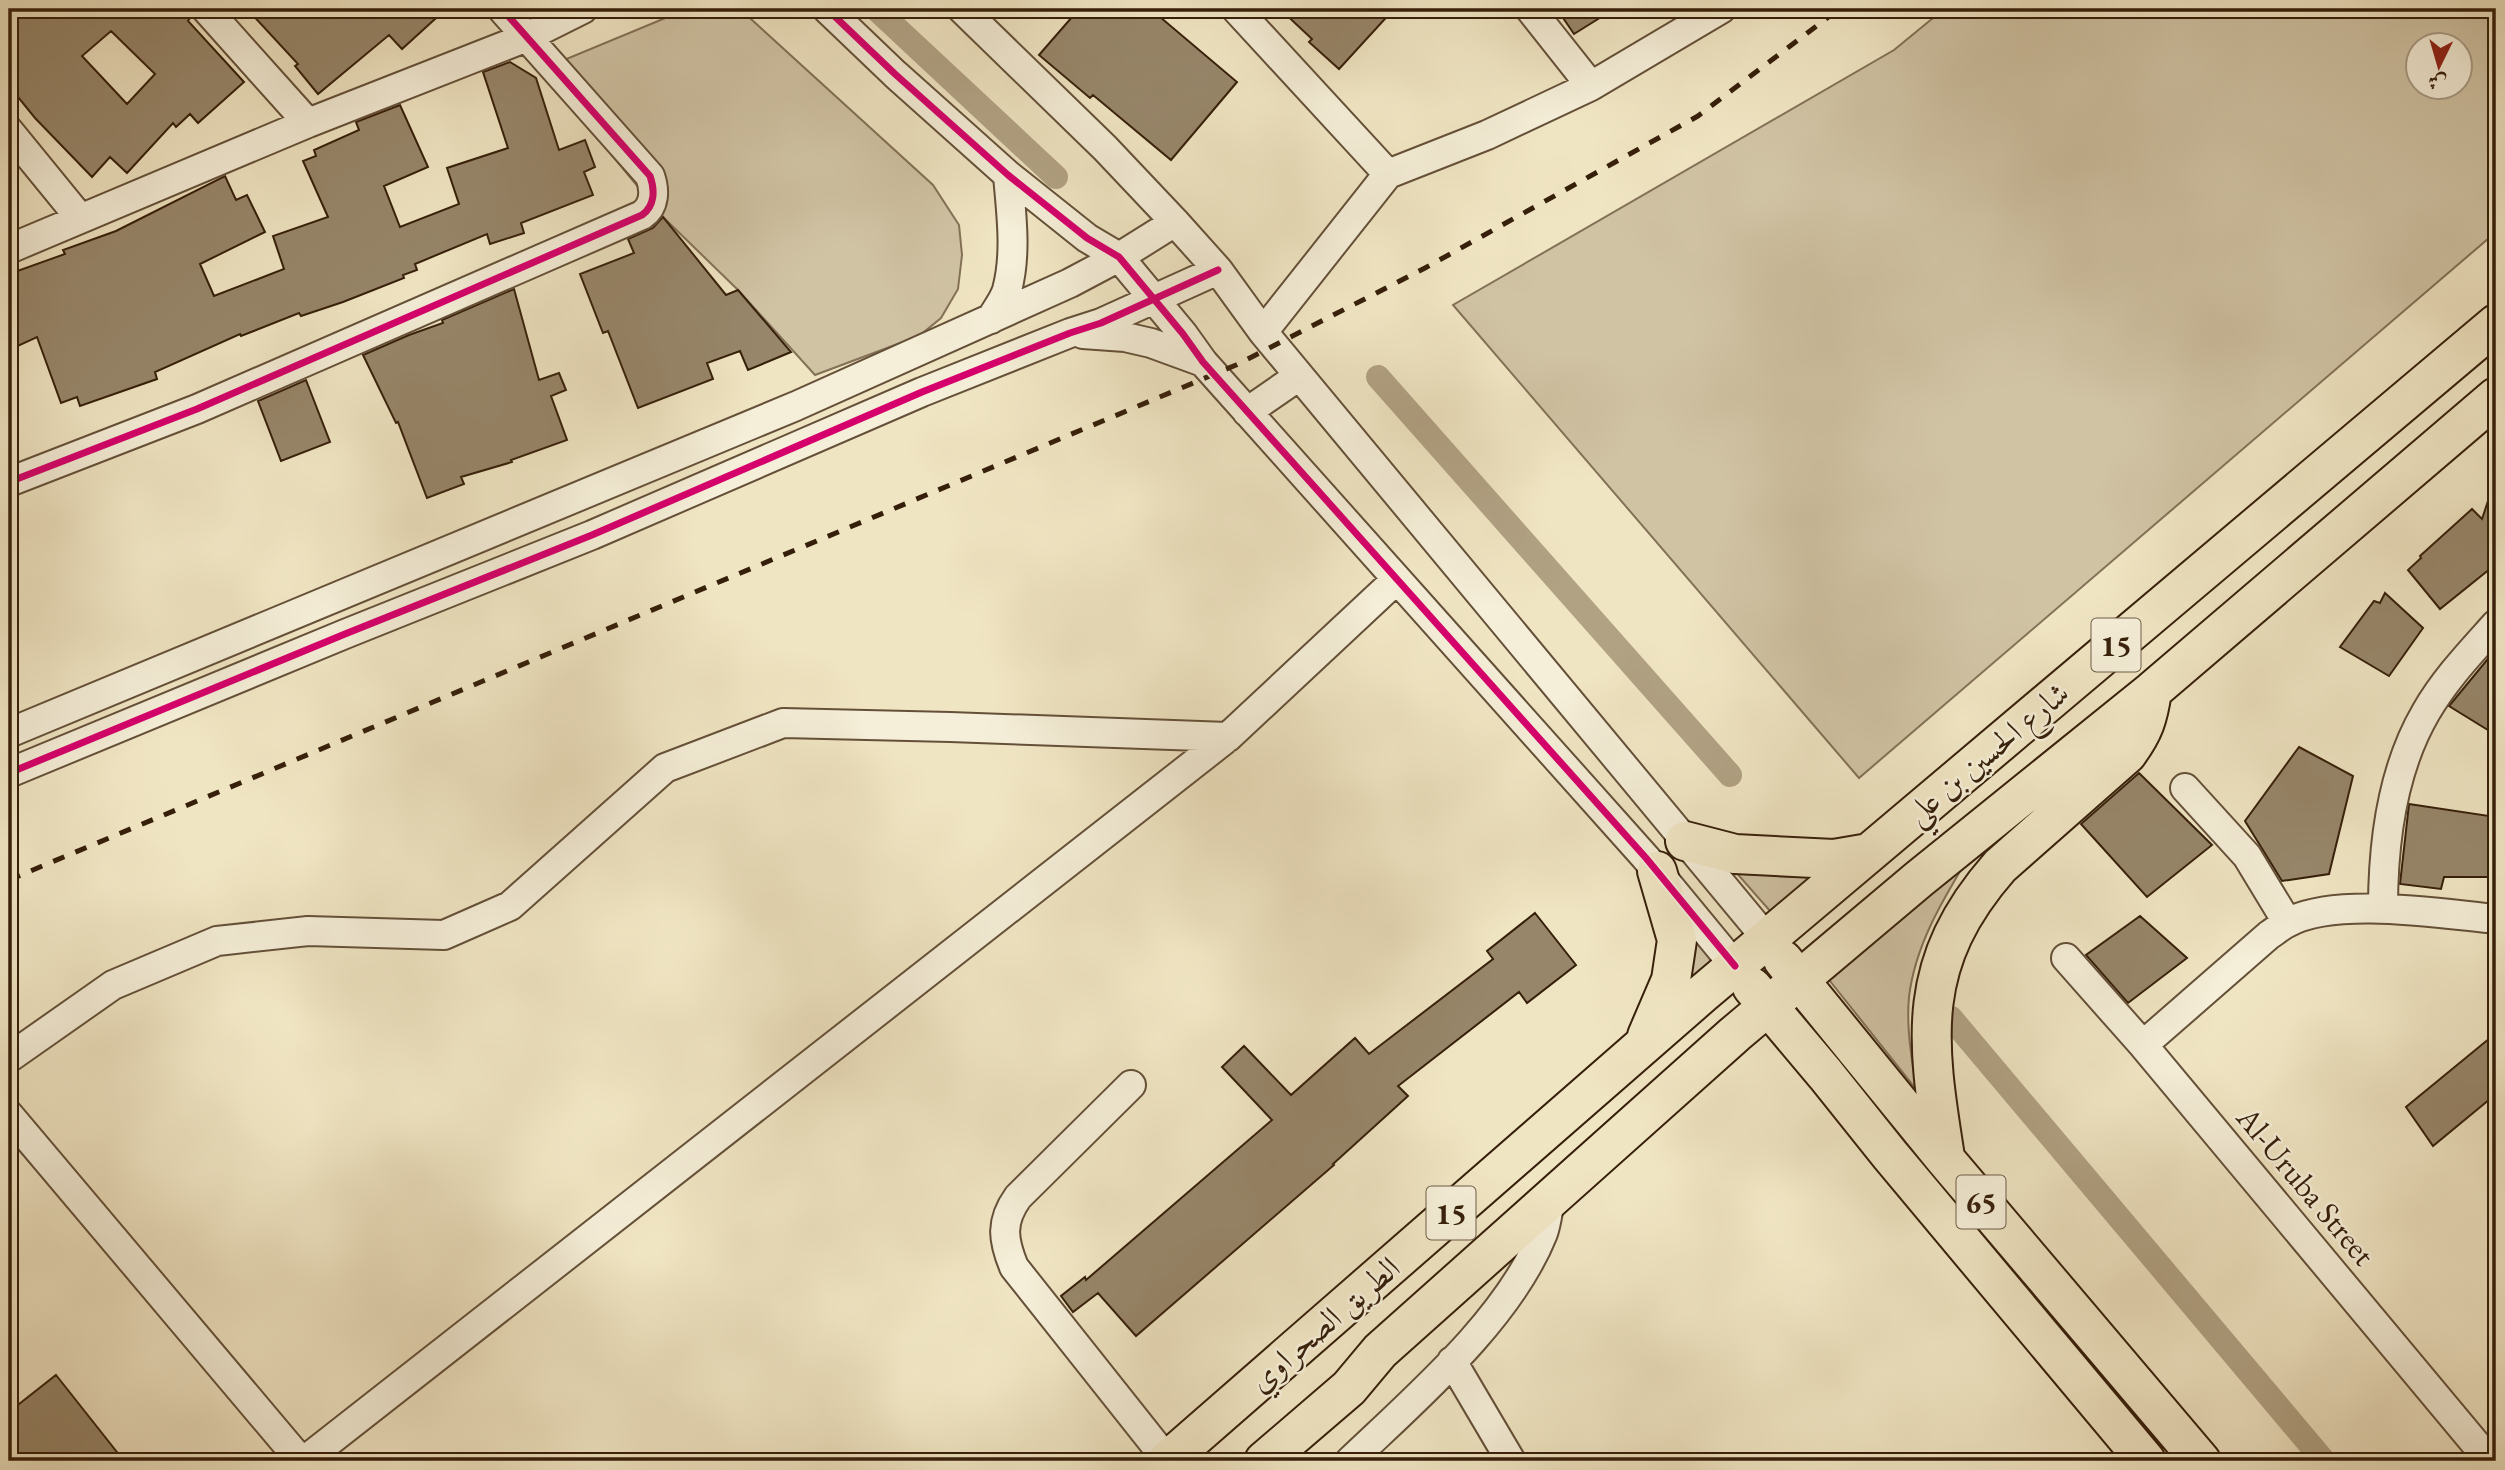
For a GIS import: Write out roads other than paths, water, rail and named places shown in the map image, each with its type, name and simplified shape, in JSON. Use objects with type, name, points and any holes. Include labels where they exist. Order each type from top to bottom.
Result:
[{"type":"highway","name":"شارع الحسين بن علي","points":[[1735,966],[2496,324]]},
{"type":"highway","name":"شارع الحسين بن علي","points":[[1768,1006],[1929,870],[2152,691],[2496,398]]},
{"type":"highway","points":[[1945,1159],[1931,1054],[1934,987],[1945,951],[1961,916],[2000,866],[2127,754],[2143,733],[2152,691]]},
{"type":"highway","points":[[1685,841],[1735,855],[1834,859],[1869,853]]},
{"type":"highway","points":[[1643,1045],[1671,980],[1677,940],[1657,871]]},
{"type":"highway","name":"65","points":[[1767,939],[1945,1159],[2201,1461]]},
{"type":"highway","name":"65","points":[[1735,966],[1826,1074],[1890,1156],[2146,1461]]},
{"type":"highway","name":"الطريق الصحراوي","points":[[1168,1461],[1735,966]]},
{"type":"highway","name":"الطريق الصحراوي","points":[[1264,1461],[1349,1388],[1380,1351],[1551,1196],[1768,1006]]},
{"type":"highway","points":[[1715,1052],[1751,1045],[1772,1048],[1826,1074]]},
{"type":"street","points":[[206,9],[308,123]]},
{"type":"street","points":[[9,482],[197,409],[649,211],[654,188],[650,176],[502,9]]},
{"type":"street","points":[[9,249],[308,123],[527,37],[583,9]]},
{"type":"street","points":[[827,9],[1008,175],[1087,238],[1119,257],[1203,362],[1657,871],[1735,966]]},
{"type":"street","points":[[962,9],[1105,148],[1218,270],[1299,376],[1767,939]]},
{"type":"street","points":[[1236,9],[1388,174]]},
{"type":"street","points":[[1530,9],[1591,86]]},
{"type":"street","points":[[1263,332],[1388,174],[1487,135],[1591,86],[1721,9]]},
{"type":"street","points":[[9,131],[80,218]]},
{"type":"street","points":[[991,319],[1006,292],[1010,272],[1012,214],[1008,175]]},
{"type":"street","points":[[9,733],[784,411],[1070,284],[1175,222]]},
{"type":"street","points":[[9,773],[592,535],[922,392],[1101,323],[1218,270]]},
{"type":"street","points":[[1070,333],[1125,337],[1203,362]]},
{"type":"street","points":[[1247,412],[1299,376]]},
{"type":"street","points":[[9,1115],[302,1461],[1228,737],[1396,580]]},
{"type":"street","points":[[2383,908],[2383,872],[2388,828],[2403,765],[2426,713],[2458,666],[2496,624]]},
{"type":"street","points":[[9,1058],[113,985],[217,942],[308,931],[444,935],[510,906],[665,768],[783,723],[1228,737]]},
{"type":"street","points":[[2185,788],[2247,856],[2287,922]]},
{"type":"street","points":[[2143,1045],[2287,922],[2309,915],[2383,908],[2496,919]]},
{"type":"street","name":"Al-Uruba Street","points":[[2066,958],[2143,1045],[2490,1461]]},
{"type":"street","points":[[1131,1085],[1018,1197],[1008,1210],[1004,1232],[1006,1248],[1014,1267],[1168,1461]]},
{"type":"street","points":[[1350,1461],[1487,1322],[1512,1288],[1544,1232],[1551,1196]]},
{"type":"street","points":[[1452,1360],[1511,1461]]},
{"type":"waterway","points":[[876,9],[1056,177]]},
{"type":"waterway","points":[[1378,377],[1730,775]]},
{"type":"waterway","points":[[1951,1018],[2324,1461]]},
{"type":"railway","points":[[9,880],[1236,365],[1425,268],[1698,116],[1839,9]]}]
